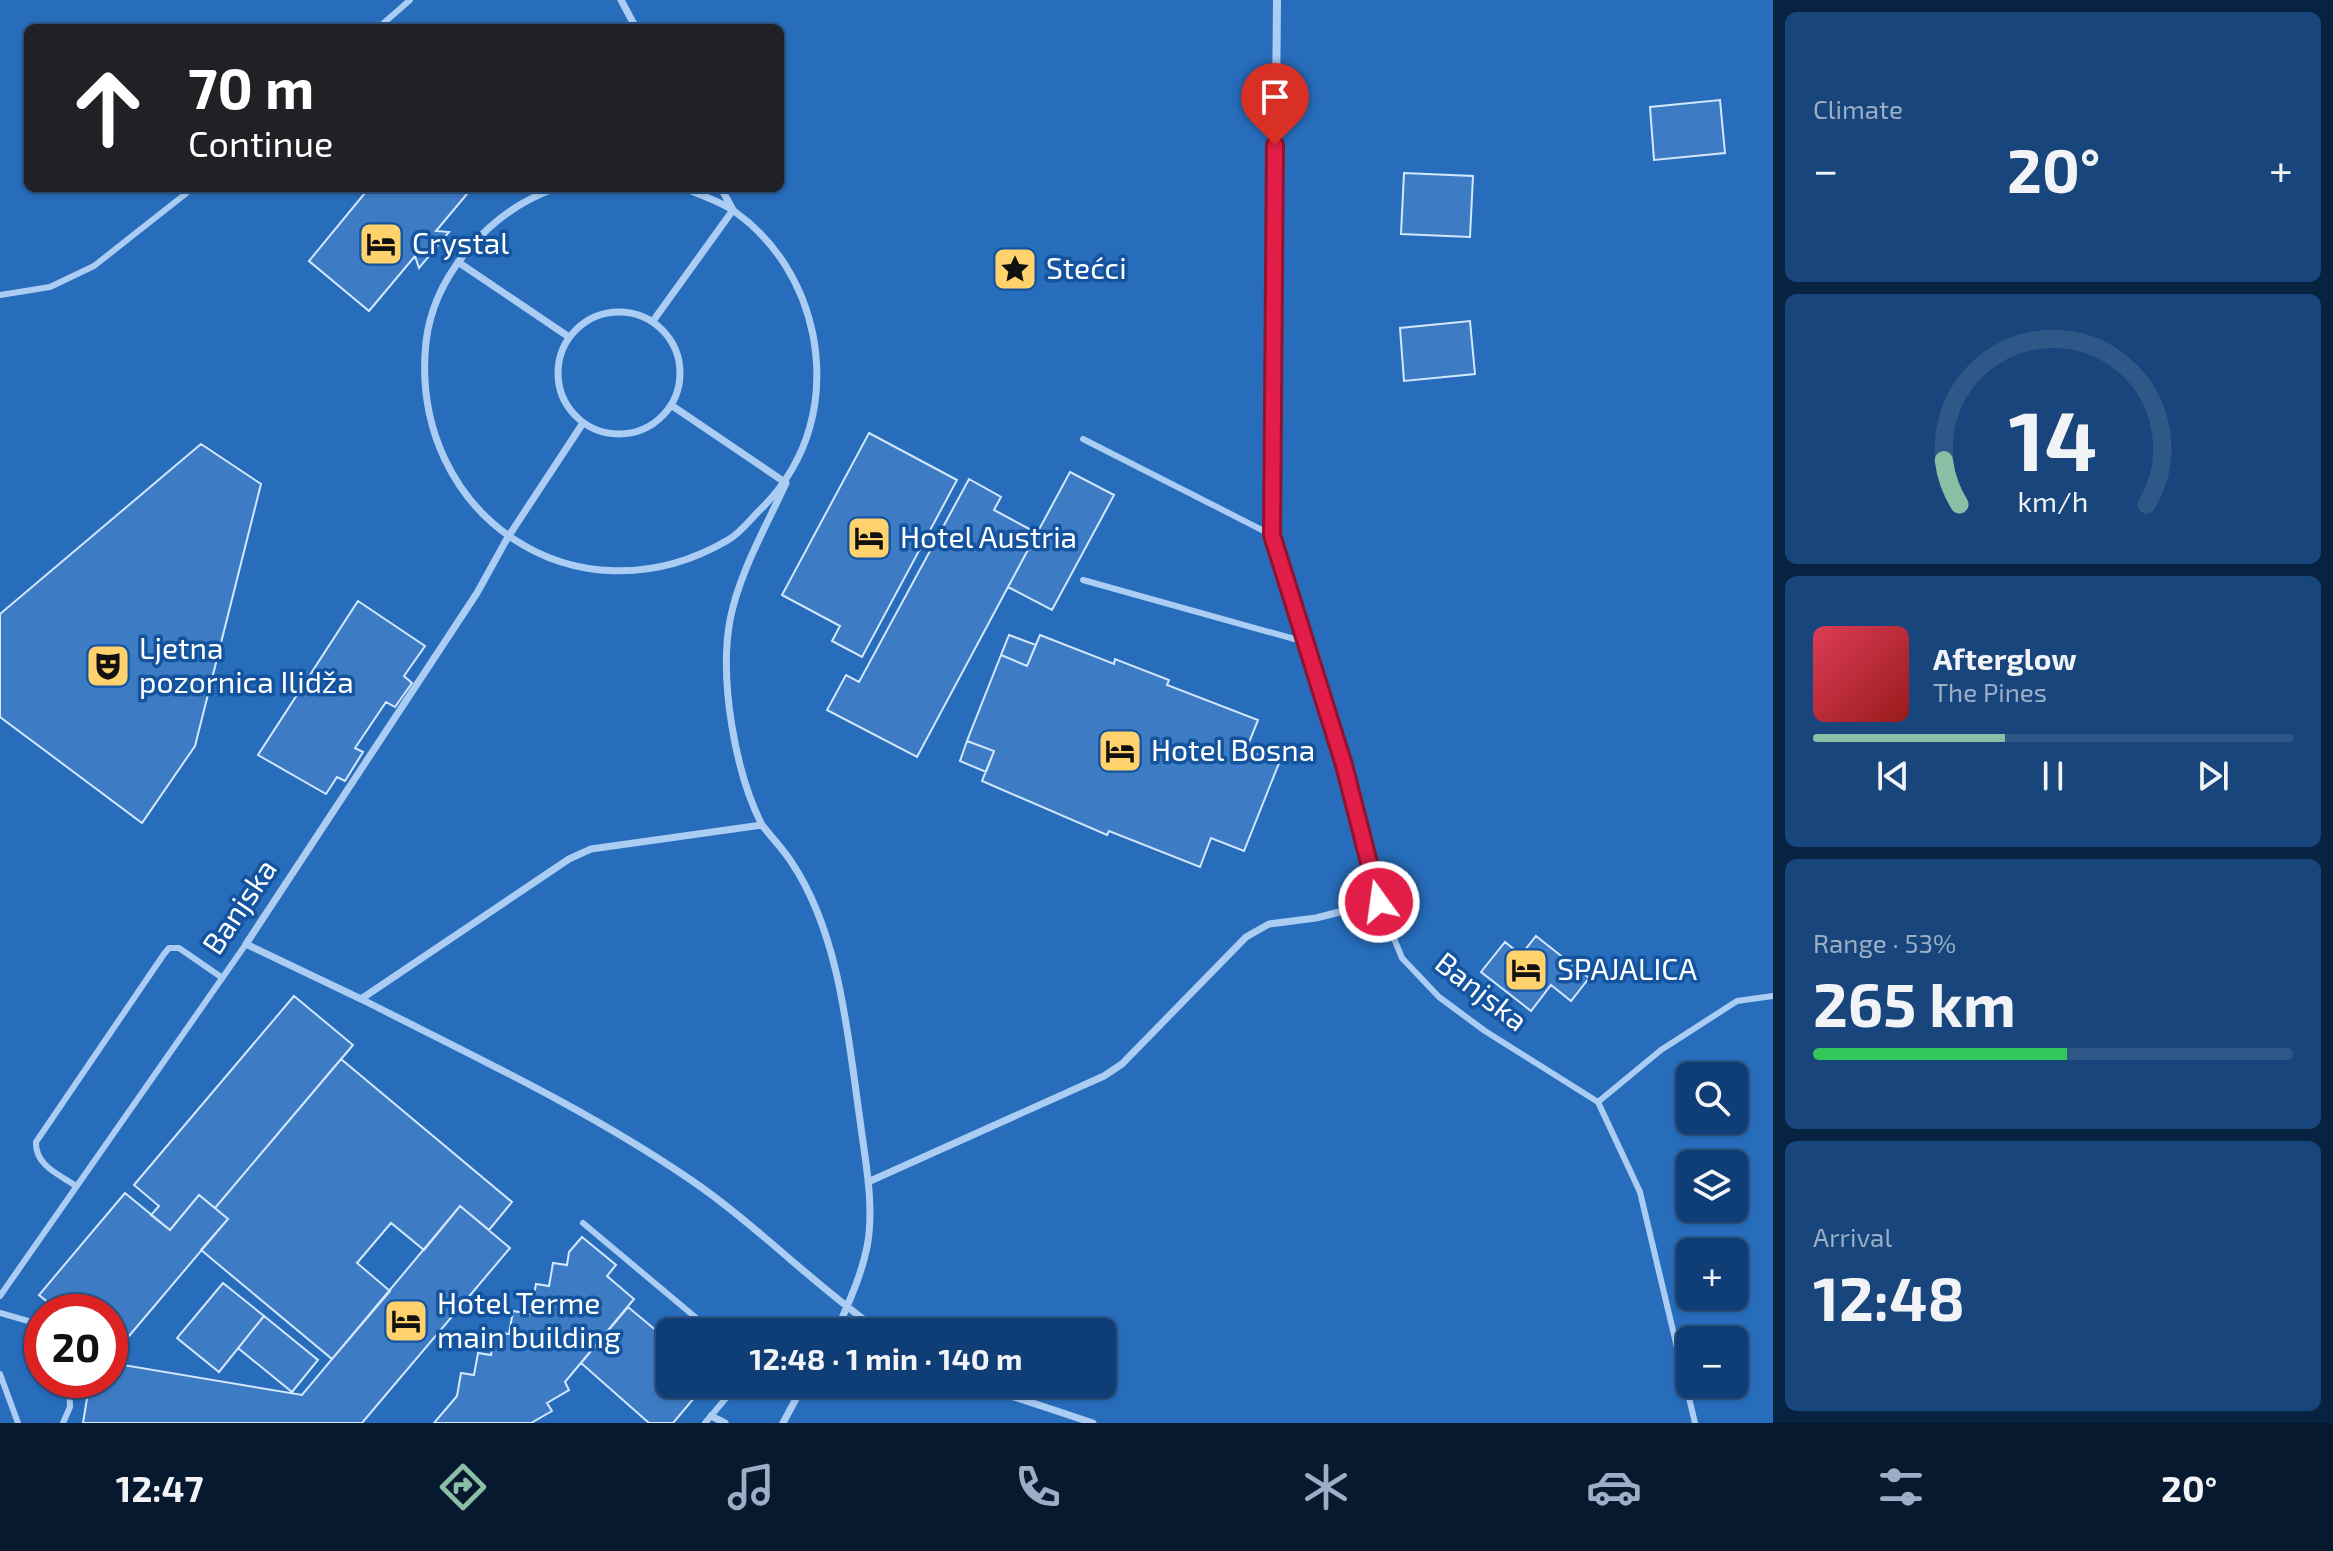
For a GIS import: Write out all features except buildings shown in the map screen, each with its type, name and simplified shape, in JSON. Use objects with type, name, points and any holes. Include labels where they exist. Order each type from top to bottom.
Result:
[{"type":"street","points":[[621,0],[634,24]]},
{"type":"street","points":[[1272,535],[1277,0]]},
{"type":"street","points":[[543,192],[499,218],[458,262],[437,301],[427,336],[423,373],[425,406],[443,461],[472,505],[508,537],[566,565],[622,572],[668,566],[730,539],[786,483]]},
{"type":"street","points":[[693,192],[733,210],[775,248],[806,301],[819,370],[812,425],[741,583],[730,620],[727,650],[728,683],[741,775],[762,825],[793,864],[814,909],[839,978],[868,1182],[868,1244],[842,1318]]},
{"type":"street","points":[[723,192],[733,210]]},
{"type":"street","points":[[653,321],[733,210]]},
{"type":"street","points":[[458,262],[569,337]]},
{"type":"street","points":[[608,313],[636,314],[653,321],[676,350],[678,388],[671,405],[657,420],[630,432],[601,431],[583,423],[569,410],[560,393],[557,373],[560,354],[569,337],[582,323],[608,313]]},
{"type":"street","points":[[671,405],[786,483]]},
{"type":"street","name":"Banjska","points":[[246,944],[477,593],[508,537],[583,423]]},
{"type":"street","points":[[361,999],[569,859],[591,849],[762,825]]},
{"type":"street","points":[[868,1182],[1104,1076],[1122,1064],[1224,956],[1269,924],[1316,918],[1379,902]]},
{"type":"street","points":[[246,944],[361,999],[606,1125],[693,1181],[861,1318]]},
{"type":"street","points":[[783,1423],[796,1398]]},
{"type":"street","points":[[1017,1398],[1093,1423]]},
{"type":"street","points":[[708,1420],[725,1423]]},
{"type":"lane","points":[[383,24],[410,0]]},
{"type":"lane","points":[[0,295],[50,287],[94,266],[188,192]]},
{"type":"lane","points":[[1083,439],[1272,535]]},
{"type":"lane","name":"Banjska","points":[[1272,535],[1344,765],[1379,902],[1402,958],[1439,997],[1485,1031],[1598,1102]]},
{"type":"lane","points":[[1083,580],[1305,642]]},
{"type":"lane","name":"Banjska","points":[[0,1296],[246,944]]},
{"type":"lane","points":[[76,1186],[41,1163],[35,1153],[36,1142],[164,954],[169,948],[179,948],[221,977]]},
{"type":"lane","points":[[1695,1423],[1640,1192],[1598,1102],[1661,1050],[1737,1001],[1773,996]]},
{"type":"lane","points":[[583,1223],[696,1318]]},
{"type":"lane","points":[[0,1313],[24,1320]]},
{"type":"lane","points":[[0,1374],[18,1423]]},
{"type":"lane","points":[[63,1423],[70,1407],[70,1398]]},
{"type":"lane","points":[[708,1420],[726,1398]]},
{"type":"shaded area","points":[[0,0],[1773,0],[1773,1423],[0,1423]]},
{"type":"place","name":"Crystal","points":[[381,244]]},
{"type":"place","name":"Stećci","points":[[1015,269]]},
{"type":"place","name":"Hotel Austria","points":[[869,538]]},
{"type":"place","name":"Ljetna pozornica Ilidža","points":[[108,666]]},
{"type":"place","name":"Hotel Bosna","points":[[1120,751]]},
{"type":"place","name":"SPAJALICA","points":[[1526,970]]},
{"type":"place","name":"Hotel Terme main building","points":[[406,1321]]},
{"type":"route","points":[[1275,145],[1272,535],[1344,765],[1379,902]]}]
